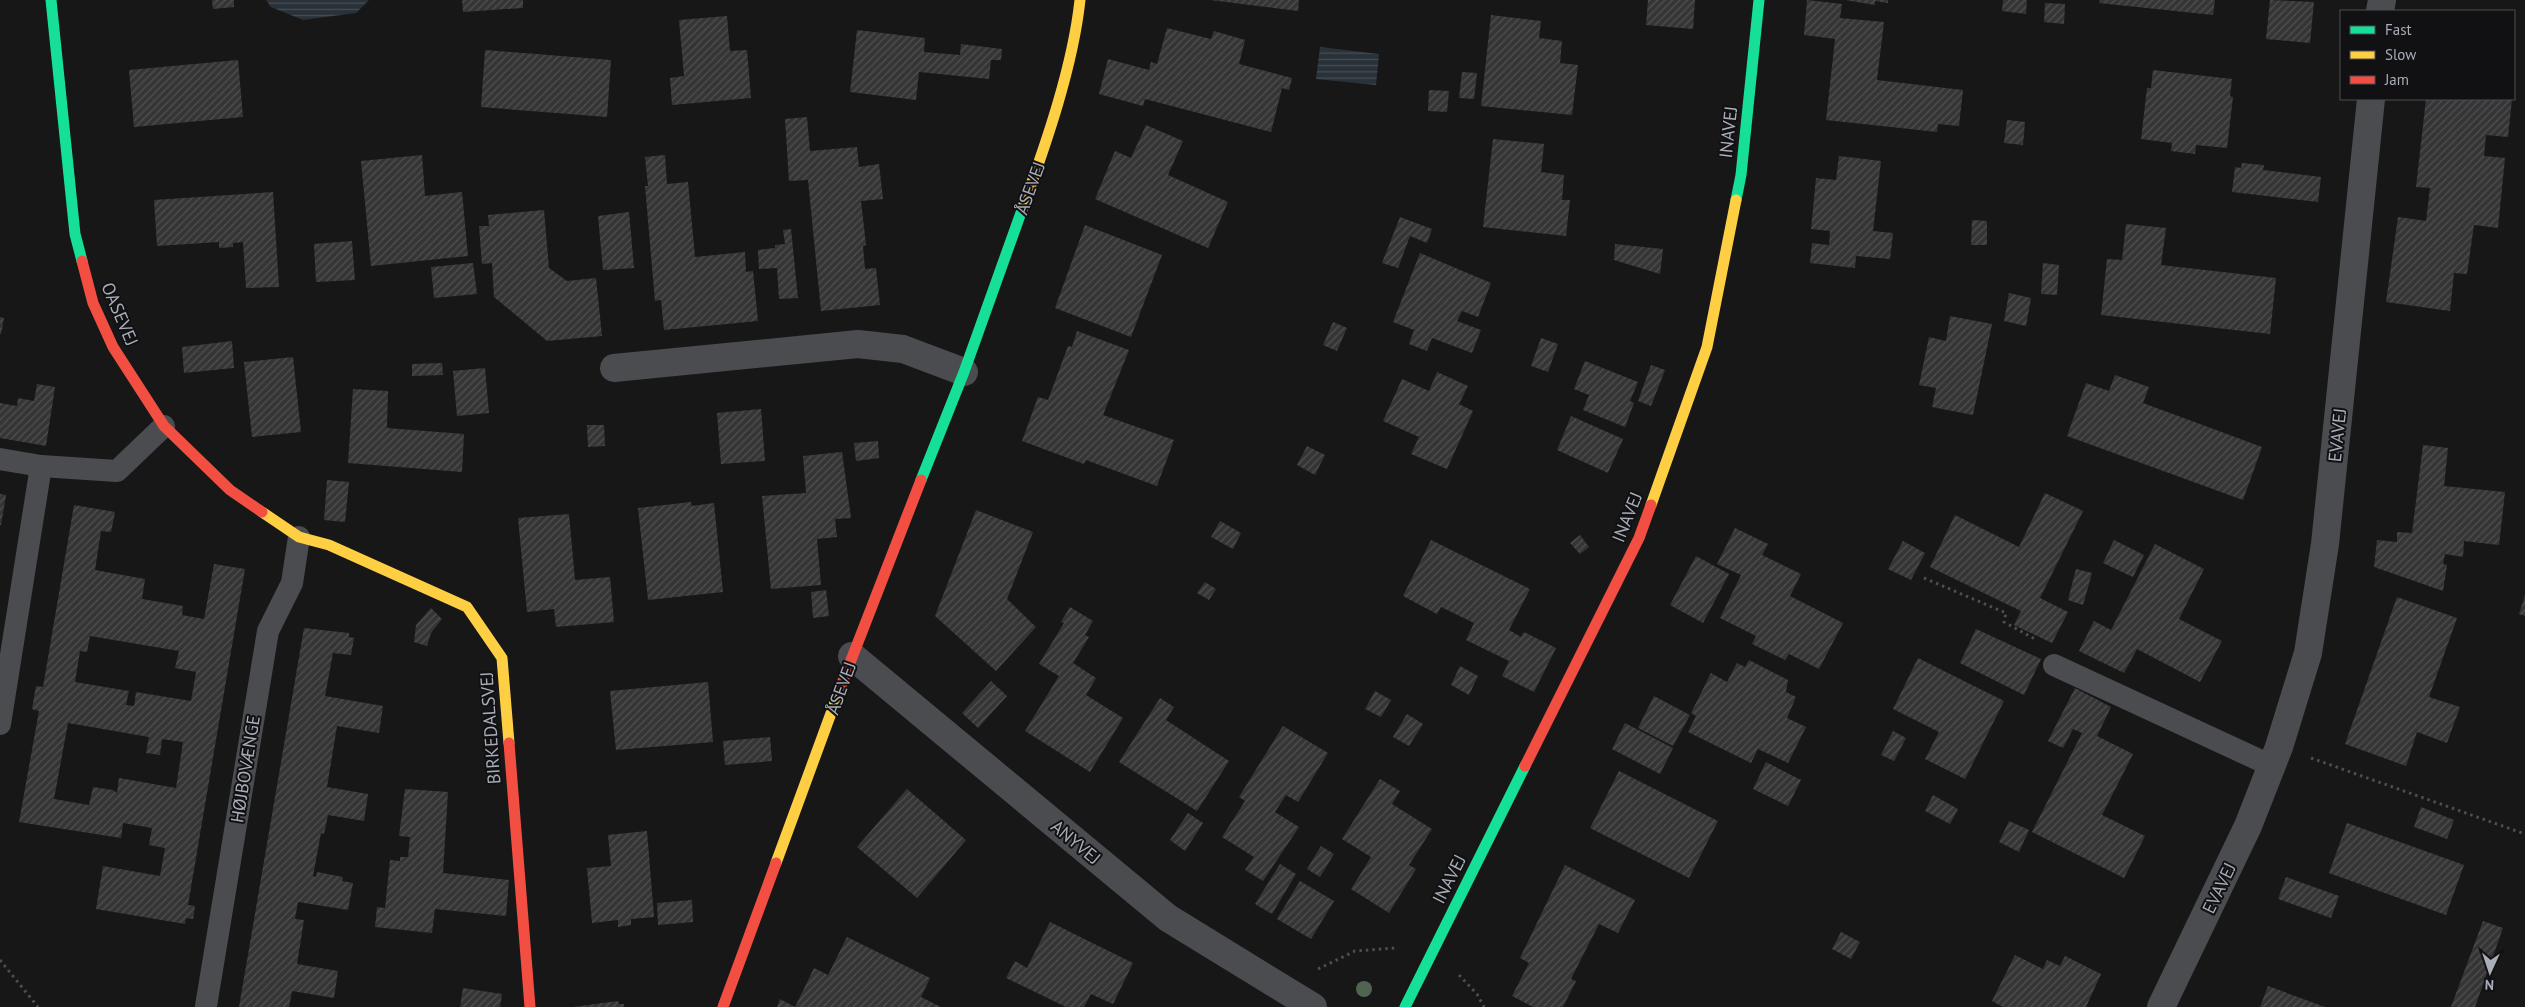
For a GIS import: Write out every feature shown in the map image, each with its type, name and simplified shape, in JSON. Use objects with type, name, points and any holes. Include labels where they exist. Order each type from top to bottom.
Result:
[{"type":"street","name":"OASEVEJ","points":[[51,0],[75,234],[93,303],[113,347],[164,426],[230,490],[299,537],[329,545]]},
{"type":"street","name":"ÅSEVEJ","points":[[723,1007],[852,656],[964,372],[1042,154],[1077,28],[1080,0]]},
{"type":"street","name":"INAVEJ","points":[[1405,1007],[1639,538],[1707,347],[1741,175],[1759,0]]},
{"type":"street","name":"EVAVEJ","points":[[2161,1007],[2248,826],[2275,757],[2308,653],[2325,544],[2371,100]]},
{"type":"street","points":[[614,368],[858,344],[904,349],[964,372]]},
{"type":"street","name":"BIRKEDALSVEJ","points":[[329,545],[467,607],[502,658],[530,1007]]},
{"type":"street","name":"ANYVEJ","points":[[852,656],[1168,918],[1303,1001]]},
{"type":"lane","points":[[0,459],[41,466],[117,472],[164,426]]},
{"type":"lane","points":[[0,724],[41,466]]},
{"type":"lane","name":"HØJBOVÆNGE","points":[[206,1006],[268,631],[292,584],[299,537]]},
{"type":"lane","points":[[2054,665],[2275,757]]},
{"type":"path","points":[[1924,578],[2006,613],[2004,622],[2055,650],[2054,665]]},
{"type":"path","points":[[2275,757],[2525,834]]},
{"type":"path","points":[[1303,1001],[1320,968],[1355,951],[1393,948],[1430,956]]},
{"type":"path","points":[[0,960],[38,1007]]},
{"type":"shaded area","points":[[266,0],[369,0],[356,13],[303,20],[271,7]]},
{"type":"shaded area","points":[[1320,47],[1379,54],[1376,85],[1316,79]]},
{"type":"building","points":[[212,0],[234,0],[234,7],[213,9]]},
{"type":"building","points":[[462,0],[523,0],[523,8],[463,12]]},
{"type":"building","points":[[1210,0],[1299,0],[1298,11]]},
{"type":"building","points":[[1648,0],[1695,0],[1693,29],[1646,25]]},
{"type":"building","points":[[1807,0],[1842,4],[1840,18],[1884,22],[1877,80],[1963,90],[1959,126],[1938,124],[1937,132],[1826,120],[1835,39],[1804,35]]},
{"type":"building","points":[[1845,0],[1888,0],[1888,3],[1875,1],[1875,5]]},
{"type":"building","points":[[2003,0],[2027,0],[2026,14],[2002,11]]},
{"type":"building","points":[[2100,0],[2215,0],[2213,15],[2099,3]]},
{"type":"building","points":[[2270,0],[2314,2],[2310,43],[2266,39]]},
{"type":"building","points":[[2045,3],[2065,4],[2064,24],[2044,22]]},
{"type":"building","points":[[1491,15],[1541,21],[1539,38],[1562,41],[1560,63],[1578,65],[1572,115],[1481,106]]},
{"type":"building","points":[[727,16],[730,51],[747,50],[751,98],[672,105],[670,78],[684,76],[679,20]]},
{"type":"building","points":[[1167,28],[1211,39],[1214,31],[1245,40],[1239,64],[1292,78],[1289,90],[1282,88],[1271,132],[1145,99],[1143,106],[1099,94],[1108,59],[1149,70],[1151,62],[1157,64]]},
{"type":"building","points":[[857,30],[925,38],[924,52],[960,55],[961,44],[1002,49],[1001,60],[991,60],[989,79],[919,72],[916,100],[850,92]]},
{"type":"building","points":[[485,50],[611,60],[607,117],[481,107]]},
{"type":"building","points":[[238,60],[243,117],[134,127],[129,70]]},
{"type":"building","points":[[2153,70],[2232,79],[2230,96],[2233,97],[2227,148],[2196,145],[2195,154],[2171,151],[2172,143],[2141,139],[2147,88],[2151,88]]},
{"type":"building","points":[[1462,72],[1477,73],[1474,99],[1459,98]]},
{"type":"building","points":[[1429,90],[1449,91],[1447,112],[1428,111]]},
{"type":"building","points":[[2426,100],[2512,100],[2508,137],[2486,135],[2484,156],[2505,158],[2498,228],[2474,225],[2467,274],[2454,273],[2450,311],[2386,302],[2398,217],[2426,221],[2430,188],[2416,187]]},
{"type":"building","points":[[807,117],[810,151],[857,147],[859,167],[879,164],[883,199],[861,201],[866,245],[863,246],[865,269],[876,268],[880,305],[821,311],[808,180],[789,181],[785,119]]},
{"type":"building","points":[[2007,120],[2025,122],[2023,145],[2004,143]]},
{"type":"building","points":[[1146,125],[1183,141],[1168,175],[1228,202],[1208,248],[1095,199],[1115,151],[1131,158]]},
{"type":"building","points":[[1493,139],[1544,144],[1541,172],[1564,175],[1562,200],[1570,200],[1566,236],[1483,227]]},
{"type":"building","points":[[422,155],[425,196],[462,192],[468,256],[371,266],[361,161]]},
{"type":"building","points":[[665,155],[667,184],[688,182],[695,257],[745,252],[746,272],[753,271],[758,321],[664,330],[661,300],[655,301],[645,186],[648,186],[645,157]]},
{"type":"building","points":[[1839,156],[1881,161],[1873,231],[1893,233],[1890,259],[1856,256],[1855,268],[1810,263],[1812,243],[1829,245],[1830,231],[1811,229],[1816,178],[1836,180]]},
{"type":"building","points":[[2242,163],[2264,165],[2263,170],[2321,177],[2318,202],[2232,192],[2235,167],[2241,168]]},
{"type":"building","points":[[273,192],[279,287],[246,288],[243,242],[233,243],[233,247],[219,248],[219,242],[157,246],[154,200]]},
{"type":"building","points":[[544,210],[549,268],[567,281],[596,278],[602,336],[547,341],[494,297],[492,263],[482,264],[479,226],[489,226],[488,215]]},
{"type":"building","points":[[629,212],[634,268],[603,270],[598,216]]},
{"type":"building","points":[[1400,217],[1432,229],[1427,243],[1410,236],[1398,268],[1382,263]]},
{"type":"building","points":[[1972,220],[1987,221],[1987,245],[1971,245]]},
{"type":"building","points":[[2126,224],[2166,228],[2161,265],[2276,278],[2270,334],[2101,315],[2107,259],[2122,260]]},
{"type":"building","points":[[1085,225],[1162,255],[1131,337],[1055,308]]},
{"type":"building","points":[[791,229],[798,298],[779,299],[777,268],[759,269],[758,250],[775,248],[775,245],[785,244],[783,230]]},
{"type":"building","points":[[352,241],[355,280],[316,282],[314,244]]},
{"type":"building","points":[[1615,244],[1663,249],[1660,274],[1614,260]]},
{"type":"building","points":[[1420,253],[1491,283],[1478,317],[1462,311],[1457,321],[1481,330],[1472,353],[1432,338],[1427,351],[1409,344],[1414,330],[1393,322]]},
{"type":"building","points":[[473,263],[477,294],[434,298],[431,267]]},
{"type":"building","points":[[2043,263],[2059,265],[2057,295],[2041,294]]},
{"type":"building","points":[[2009,293],[2031,298],[2026,326],[2004,321]]},
{"type":"building","points":[[1950,316],[1992,324],[1973,415],[1932,407],[1936,388],[1919,385],[1929,337],[1946,341]]},
{"type":"building","points":[[0,317],[4,318],[1,334],[0,334]]},
{"type":"building","points":[[1333,322],[1347,328],[1337,351],[1323,345]]},
{"type":"building","points":[[1077,331],[1129,350],[1103,415],[1174,440],[1157,486],[1086,460],[1084,464],[1022,441],[1038,397],[1048,400],[1068,346],[1072,347]]},
{"type":"building","points":[[1541,338],[1558,344],[1548,372],[1531,366]]},
{"type":"building","points":[[232,341],[234,368],[184,373],[182,347]]},
{"type":"building","points":[[293,357],[301,432],[252,437],[244,362]]},
{"type":"building","points":[[1585,361],[1638,382],[1630,401],[1634,403],[1625,427],[1583,410],[1589,395],[1574,389]]},
{"type":"building","points":[[442,363],[443,375],[412,376],[412,364]]},
{"type":"building","points":[[1651,365],[1665,370],[1651,406],[1638,401]]},
{"type":"building","points":[[485,368],[489,413],[457,416],[453,371]]},
{"type":"building","points":[[1437,372],[1468,386],[1459,404],[1473,411],[1447,469],[1411,454],[1419,437],[1383,421],[1402,379],[1429,391]]},
{"type":"building","points":[[2115,375],[2149,387],[2143,403],[2262,447],[2243,500],[2067,436],[2086,383],[2109,391]]},
{"type":"building","points":[[37,384],[55,387],[46,446],[0,438],[0,403],[17,406],[18,398],[34,401]]},
{"type":"building","points":[[353,389],[388,391],[387,428],[464,434],[462,472],[348,463]]},
{"type":"building","points":[[761,409],[765,461],[721,464],[717,413]]},
{"type":"building","points":[[1571,416],[1623,439],[1608,473],[1557,450]]},
{"type":"building","points":[[587,425],[604,425],[605,446],[588,447]]},
{"type":"building","points":[[878,441],[879,458],[856,461],[854,443]]},
{"type":"building","points":[[2423,445],[2448,448],[2444,486],[2505,492],[2499,545],[2464,541],[2463,557],[2445,554],[2443,564],[2447,565],[2443,591],[2374,567],[2377,540],[2397,542],[2397,532],[2412,533]]},
{"type":"building","points":[[1307,446],[1325,455],[1315,475],[1297,465]]},
{"type":"building","points":[[842,452],[851,518],[835,519],[837,537],[817,539],[821,585],[771,589],[762,496],[806,493],[803,456]]},
{"type":"building","points":[[327,480],[349,482],[345,522],[324,520]]},
{"type":"building","points":[[2045,493],[2083,511],[2040,598],[2068,612],[2052,643],[2014,625],[2021,611],[1930,567],[1955,515],[2019,547]]},
{"type":"building","points":[[0,494],[6,495],[1,525],[0,525]]},
{"type":"building","points":[[691,502],[692,506],[714,503],[723,592],[648,600],[638,508]]},
{"type":"building","points":[[74,505],[115,512],[111,532],[101,531],[95,570],[145,579],[142,599],[183,606],[182,615],[204,619],[214,564],[245,569],[188,905],[195,906],[193,919],[186,918],[185,924],[96,909],[103,866],[160,876],[165,848],[149,845],[152,828],[123,823],[121,838],[19,822],[39,711],[32,709],[36,686],[43,687]],"holes":[[[90,636],[179,651],[175,668],[196,672],[191,701],[136,692],[134,706],[126,705],[129,691],[75,682],[80,651],[87,652]],[[68,723],[149,737],[146,753],[160,755],[162,739],[183,742],[176,788],[119,778],[117,793],[113,790],[93,787],[89,805],[54,799]]]},
{"type":"building","points":[[976,510],[1033,532],[1007,599],[1036,627],[996,671],[935,616]]},
{"type":"building","points":[[569,514],[575,580],[610,577],[614,622],[556,627],[554,609],[527,612],[518,518]]},
{"type":"building","points":[[1220,521],[1241,533],[1233,549],[1211,537]]},
{"type":"building","points":[[1735,528],[1768,544],[1762,555],[1801,574],[1790,596],[1843,623],[1819,669],[1789,654],[1785,660],[1752,644],[1756,636],[1720,618],[1741,575],[1717,564]]},
{"type":"building","points":[[1580,535],[1589,547],[1580,554],[1570,543]]},
{"type":"building","points":[[1431,540],[1530,589],[1509,630],[1521,637],[1524,632],[1556,648],[1534,692],[1502,676],[1509,661],[1466,640],[1474,623],[1441,607],[1437,614],[1403,596]]},
{"type":"building","points":[[2114,540],[2144,555],[2133,577],[2103,563]]},
{"type":"building","points":[[1903,541],[1925,553],[1911,580],[1888,569]]},
{"type":"building","points":[[2155,544],[2204,569],[2179,619],[2222,641],[2200,682],[2137,649],[2124,673],[2079,651],[2094,621],[2111,630]]},
{"type":"building","points":[[1696,556],[1729,574],[1703,623],[1670,605]]},
{"type":"building","points":[[2076,569],[2092,573],[2083,605],[2068,600]]},
{"type":"building","points":[[1205,582],[1216,589],[1209,600],[1197,593]]},
{"type":"building","points":[[826,590],[829,616],[813,618],[811,592]]},
{"type":"building","points":[[2525,595],[2525,616],[2519,614]]},
{"type":"building","points":[[2397,597],[2457,618],[2429,697],[2460,707],[2447,743],[2417,732],[2406,766],[2345,744]]},
{"type":"building","points":[[1070,607],[1093,621],[1085,635],[1089,637],[1073,663],[1096,678],[1086,695],[1123,718],[1090,772],[1025,731],[1059,676],[1039,664],[1064,623],[1061,622]]},
{"type":"building","points":[[431,608],[442,619],[431,633],[427,646],[414,642],[416,625]]},
{"type":"building","points":[[304,628],[349,633],[349,637],[354,638],[351,655],[333,653],[325,696],[383,706],[379,733],[337,726],[327,787],[368,794],[364,821],[328,815],[324,834],[321,833],[313,876],[316,877],[317,872],[343,877],[342,881],[353,883],[348,910],[298,902],[295,919],[304,920],[297,964],[338,971],[334,998],[292,991],[289,1007],[239,1007]]},
{"type":"building","points":[[1976,629],[2041,659],[2024,695],[1960,663]]},
{"type":"building","points":[[1918,658],[2004,701],[1965,779],[1925,759],[1939,732],[1893,709]]},
{"type":"building","points":[[1749,660],[1788,680],[1786,692],[1796,697],[1787,718],[1806,727],[1788,763],[1758,749],[1751,763],[1688,732],[1696,716],[1691,713],[1711,673],[1727,682],[1737,663],[1745,667]]},
{"type":"building","points":[[1460,666],[1478,676],[1469,695],[1451,685]]},
{"type":"building","points":[[991,681],[1007,696],[978,728],[962,713]]},
{"type":"building","points":[[708,682],[713,742],[616,750],[610,691]]},
{"type":"building","points":[[2075,688],[2111,707],[2097,736],[2133,754],[2102,815],[2145,836],[2124,878],[2032,832],[2082,733],[2073,729],[2063,748],[2048,741]]},
{"type":"building","points":[[1375,691],[1391,700],[1381,717],[1365,709]]},
{"type":"building","points":[[1654,696],[1690,715],[1673,746],[1638,728]]},
{"type":"building","points":[[1160,698],[1174,707],[1166,720],[1229,761],[1197,811],[1119,762]]},
{"type":"building","points":[[1407,714],[1423,724],[1409,746],[1393,737]]},
{"type":"building","points":[[1625,723],[1673,748],[1660,774],[1612,749]]},
{"type":"building","points":[[1283,726],[1328,753],[1298,802],[1286,795],[1275,812],[1299,827],[1263,881],[1245,870],[1254,857],[1222,837],[1245,801],[1239,797]]},
{"type":"building","points":[[1893,731],[1906,738],[1894,761],[1881,755]]},
{"type":"building","points":[[770,737],[772,761],[725,765],[723,741]]},
{"type":"building","points":[[1766,762],[1801,780],[1788,806],[1753,789]]},
{"type":"building","points":[[1619,771],[1718,821],[1689,878],[1590,828]]},
{"type":"building","points":[[1380,779],[1400,791],[1392,804],[1432,829],[1409,865],[1416,869],[1389,913],[1351,889],[1371,857],[1342,839]]},
{"type":"building","points":[[405,789],[448,792],[443,873],[509,880],[506,916],[435,909],[432,933],[375,927],[377,907],[385,908],[390,860],[400,861],[400,857],[408,857],[410,837],[399,836]]},
{"type":"building","points":[[907,789],[966,840],[917,898],[857,847]]},
{"type":"building","points":[[1933,795],[1958,809],[1950,824],[1925,811]]},
{"type":"building","points":[[2421,807],[2454,820],[2447,839],[2414,827]]},
{"type":"building","points":[[1188,813],[1203,823],[1185,851],[1170,840]]},
{"type":"building","points":[[2009,821],[2029,830],[2019,852],[1999,842]]},
{"type":"building","points":[[2347,823],[2464,865],[2446,915],[2329,873]]},
{"type":"building","points":[[647,831],[654,917],[631,919],[631,925],[618,927],[618,920],[592,923],[587,868],[611,866],[608,835]]},
{"type":"building","points":[[1321,846],[1334,854],[1320,877],[1307,869]]},
{"type":"building","points":[[1280,864],[1296,874],[1272,914],[1255,904]]},
{"type":"building","points":[[1565,865],[1635,900],[1618,933],[1599,924],[1571,979],[1576,981],[1563,1007],[1533,1007],[1512,996],[1529,963],[1520,958]]},
{"type":"building","points":[[2286,877],[2339,896],[2331,918],[2278,899]]},
{"type":"building","points":[[1300,881],[1334,901],[1311,939],[1277,919]]},
{"type":"building","points":[[692,900],[693,922],[658,925],[657,903]]},
{"type":"building","points":[[2483,921],[2503,928],[2475,1007],[2451,1007]]},
{"type":"building","points":[[1050,922],[1133,963],[1113,1004],[1091,994],[1084,1007],[1066,1007],[1006,978],[1015,961],[1027,968]]},
{"type":"building","points":[[1841,932],[1860,942],[1851,959],[1832,949]]},
{"type":"building","points":[[847,937],[930,978],[921,997],[941,1007],[795,1007],[814,968],[828,975]]},
{"type":"building","points":[[2015,955],[2043,969],[2047,960],[2060,966],[2065,956],[2101,974],[2086,1007],[2003,1007],[1992,1001]]},
{"type":"building","points":[[2268,986],[2325,1007],[2260,1007]]},
{"type":"building","points":[[463,988],[502,994],[500,1007],[460,1007]]},
{"type":"building","points":[[780,999],[795,1007],[777,1007]]},
{"type":"building","points":[[618,1001],[619,1004],[624,1004],[624,1007],[573,1007]]},
{"type":"traffic: fast","points":[[51,0],[75,234],[82,261]]},
{"type":"traffic: fast","points":[[1736,200],[1741,175],[1759,0]]},
{"type":"traffic: fast","points":[[921,480],[964,372],[1023,207]]},
{"type":"traffic: fast","points":[[1405,1007],[1525,766]]},
{"type":"traffic: slow","points":[[1023,207],[1058,105],[1071,51],[1080,0]]},
{"type":"traffic: slow","points":[[1651,505],[1707,347],[1736,200]]},
{"type":"traffic: slow","points":[[262,512],[299,537],[329,545],[467,607],[502,658],[509,743]]},
{"type":"traffic: slow","points":[[776,863],[841,686]]},
{"type":"traffic: jam","points":[[82,261],[93,303],[113,347],[164,426],[230,490],[262,512]]},
{"type":"traffic: jam","points":[[841,686],[921,480]]},
{"type":"traffic: jam","points":[[1525,766],[1639,538],[1651,505]]},
{"type":"traffic: jam","points":[[509,743],[530,1007]]},
{"type":"traffic: jam","points":[[723,1007],[776,863]]}]
